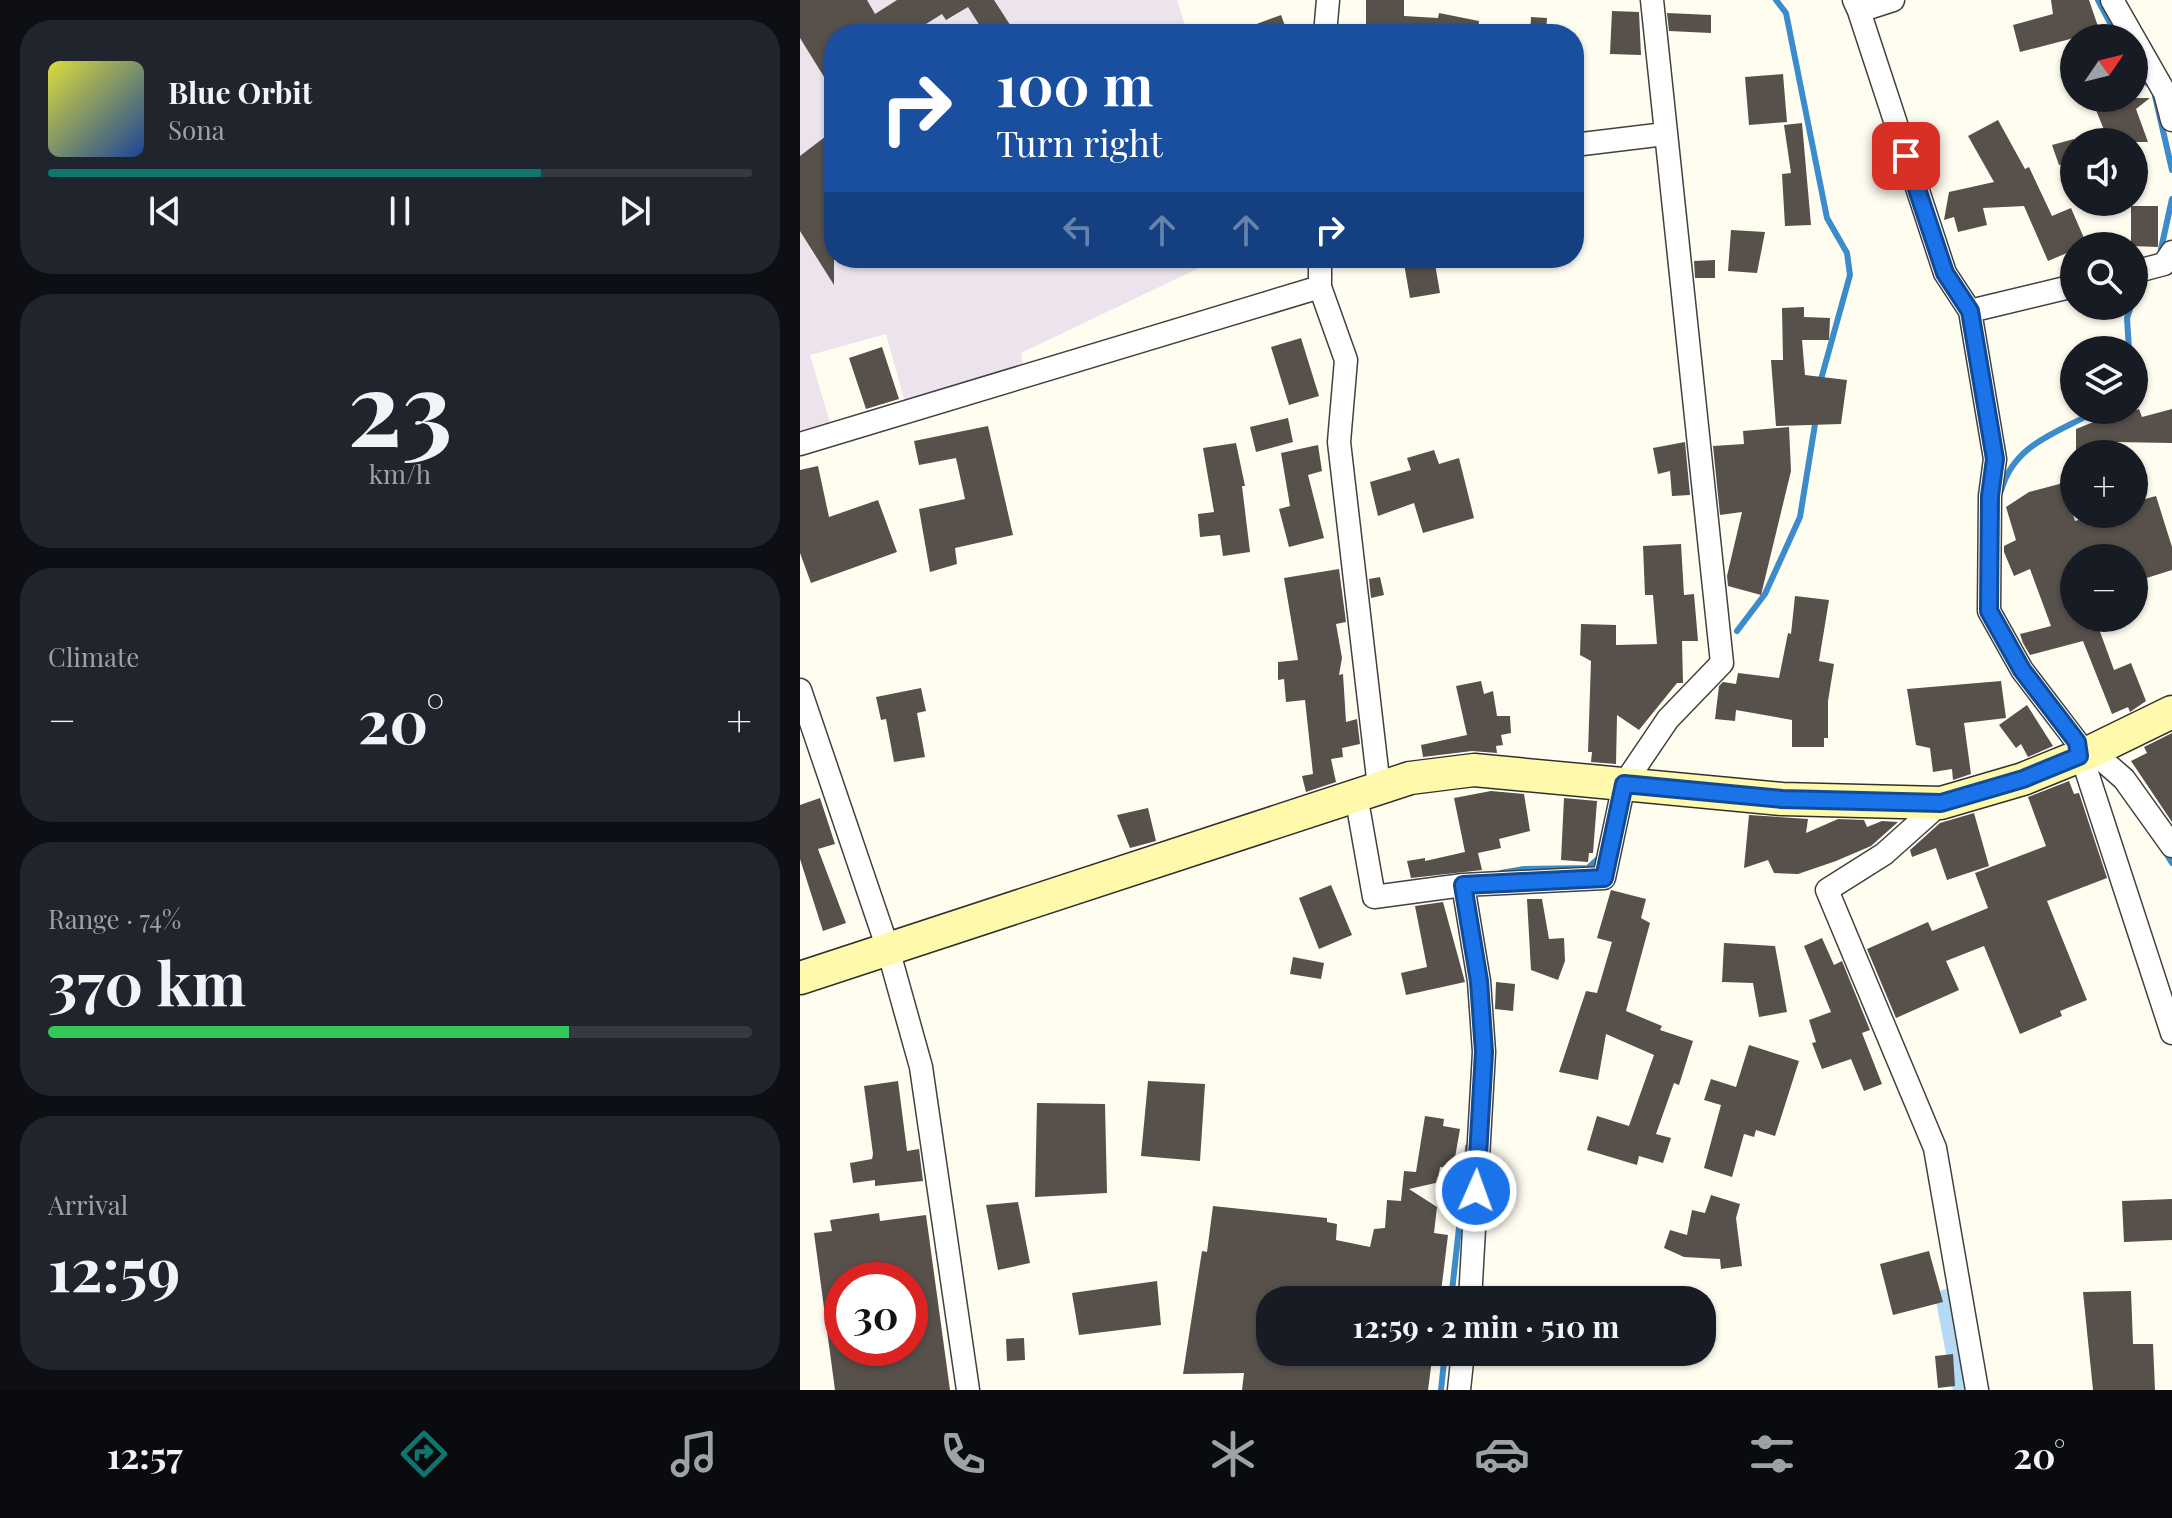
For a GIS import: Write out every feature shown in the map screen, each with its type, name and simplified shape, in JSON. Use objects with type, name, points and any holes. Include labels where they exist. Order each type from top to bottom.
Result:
[{"type":"street","points":[[1326,24],[1328,0]]},
{"type":"street","points":[[1320,268],[1320,287],[1346,360],[1339,442],[1374,897],[1463,885],[1604,878],[1624,784],[1668,719],[1722,663],[1652,0]]},
{"type":"street","points":[[1893,0],[1856,6],[1945,273],[1970,311],[1995,459],[1990,496],[1989,611],[2022,670],[2086,754],[2172,1033]]},
{"type":"street","points":[[2112,0],[2165,93],[2172,120]]},
{"type":"street","points":[[1584,144],[1665,134]]},
{"type":"street","points":[[2148,268],[2164,264],[2172,252]]},
{"type":"street","points":[[800,444],[1320,287]]},
{"type":"street","points":[[1970,311],[2060,289]]},
{"type":"street","points":[[800,690],[888,949],[921,1067],[968,1390]]},
{"type":"street","points":[[800,978],[1126,874],[1410,778],[1474,770],[1782,799],[1941,803],[2023,779],[2086,754],[2172,712]]},
{"type":"street","points":[[2086,754],[2124,779],[2172,846]]},
{"type":"street","points":[[1941,803],[1884,854],[1827,890],[1935,1148],[1977,1390]]},
{"type":"street","points":[[1463,885],[1479,981],[1484,1052],[1471,1286]]},
{"type":"street","points":[[1459,1390],[1462,1366]]},
{"type":"shaded area","points":[[800,0],[1177,0],[1185,24],[824,24],[824,268],[1199,268],[1021,353],[1025,374],[906,406],[886,334],[810,355],[831,426],[800,434]]},
{"type":"building","points":[[800,0],[867,0],[875,14],[897,0],[994,0],[1010,24],[979,24],[968,7],[946,20],[942,14],[926,24],[824,24],[824,77],[800,38]]},
{"type":"building","points":[[1366,0],[1404,0],[1404,16],[1438,18],[1439,13],[1479,21],[1479,24],[1366,24]]},
{"type":"building","points":[[2051,0],[2089,0],[2097,24],[2060,24],[2060,42],[2020,52],[2013,25],[2053,14]]},
{"type":"building","points":[[1612,11],[1639,12],[1641,55],[1610,54]]},
{"type":"building","points":[[1667,13],[1711,15],[1711,33],[1669,31]]},
{"type":"building","points":[[1281,15],[1284,24],[1257,24]]},
{"type":"building","points":[[1531,17],[1547,18],[1547,24],[1531,24]]},
{"type":"building","points":[[1783,74],[1787,122],[1749,125],[1745,77]]},
{"type":"building","points":[[2097,112],[2137,112],[2143,128],[2103,128]]},
{"type":"building","points":[[1998,120],[2025,169],[2029,167],[2052,216],[2060,213],[2060,216],[2074,216],[2081,232],[2060,232],[2060,256],[2048,261],[2024,206],[1983,208],[1987,225],[1958,232],[1954,217],[1944,220],[1949,192],[1994,182],[1968,136]]},
{"type":"building","points":[[1802,123],[1811,225],[1785,226],[1782,174],[1791,173],[1784,125]]},
{"type":"building","points":[[824,138],[824,268],[834,268],[834,285],[800,231],[800,156]]},
{"type":"building","points":[[2060,143],[2060,165],[2059,165],[2052,145]]},
{"type":"building","points":[[2148,206],[2158,206],[2158,247],[2148,247],[2148,232],[2131,232],[2131,216],[2148,216]]},
{"type":"building","points":[[1731,230],[1765,232],[1757,273],[1728,271]]},
{"type":"building","points":[[1715,260],[1715,278],[1695,278],[1694,261]]},
{"type":"building","points":[[1405,268],[1436,268],[1440,293],[1410,298]]},
{"type":"building","points":[[1804,307],[1804,317],[1830,318],[1829,340],[1802,340],[1805,375],[1847,380],[1841,424],[1776,426],[1771,360],[1783,360],[1782,308]]},
{"type":"building","points":[[1301,338],[1319,396],[1289,405],[1271,347]]},
{"type":"building","points":[[882,347],[899,399],[866,409],[849,358]]},
{"type":"building","points":[[2172,409],[2172,443],[2076,440],[2076,429],[2088,424],[2148,424],[2148,415]]},
{"type":"building","points":[[1288,418],[1293,442],[1256,452],[1250,427]]},
{"type":"building","points":[[988,426],[1013,535],[955,548],[957,564],[930,572],[919,509],[965,499],[956,458],[919,465],[914,441]]},
{"type":"building","points":[[1789,427],[1791,471],[1761,595],[1728,586],[1727,576],[1742,512],[1720,515],[1713,446],[1744,444],[1743,431]]},
{"type":"building","points":[[1685,442],[1690,495],[1672,496],[1670,471],[1658,474],[1653,448]]},
{"type":"building","points":[[1236,443],[1245,486],[1242,486],[1250,552],[1223,556],[1220,535],[1200,537],[1198,514],[1214,512],[1203,448]]},
{"type":"building","points":[[1318,445],[1322,471],[1308,475],[1324,538],[1289,547],[1279,509],[1290,506],[1281,453]]},
{"type":"building","points":[[1434,450],[1439,464],[1459,458],[1474,518],[1423,533],[1414,503],[1378,516],[1370,482],[1411,470],[1407,458]]},
{"type":"building","points":[[818,466],[829,517],[878,500],[897,552],[811,583],[800,553],[800,470]]},
{"type":"building","points":[[2060,484],[2060,528],[2148,528],[2148,498],[2156,496],[2172,547],[2172,570],[2148,578],[2148,544],[2060,544],[2060,632],[2100,632],[2114,670],[2131,663],[2146,701],[2130,712],[2128,707],[2112,714],[2083,641],[2030,655],[2023,643],[2020,634],[2051,626],[2030,569],[2014,576],[2004,552],[2004,546],[2016,540],[2006,507],[2029,492]]},
{"type":"building","points":[[1681,544],[1684,595],[1694,594],[1698,641],[1682,641],[1683,683],[1677,683],[1639,730],[1617,715],[1616,764],[1591,762],[1592,752],[1588,752],[1591,661],[1580,655],[1581,624],[1616,625],[1616,645],[1657,644],[1653,595],[1645,595],[1643,546]]},
{"type":"building","points":[[1339,569],[1346,622],[1336,624],[1342,658],[1339,675],[1343,674],[1346,722],[1357,719],[1360,744],[1342,748],[1343,757],[1331,759],[1336,782],[1306,792],[1302,776],[1313,774],[1305,700],[1286,702],[1284,679],[1278,680],[1278,662],[1298,660],[1284,578]]},
{"type":"building","points":[[1380,577],[1384,595],[1371,598],[1369,579]]},
{"type":"building","points":[[1795,596],[1829,600],[1819,661],[1834,664],[1828,701],[1828,738],[1824,738],[1824,747],[1792,747],[1792,720],[1736,710],[1735,721],[1715,719],[1719,686],[1723,682],[1736,684],[1738,673],[1779,678],[1788,633],[1791,634]]},
{"type":"building","points":[[1481,681],[1484,694],[1493,691],[1497,716],[1510,716],[1511,733],[1501,735],[1503,745],[1496,746],[1497,753],[1472,751],[1423,757],[1421,745],[1467,735],[1456,686]]},
{"type":"building","points":[[2001,681],[2006,718],[1964,723],[1971,774],[1953,780],[1952,769],[1933,772],[1930,748],[1916,745],[1907,689]]},
{"type":"building","points":[[921,688],[926,711],[917,713],[925,757],[894,762],[886,719],[881,720],[876,697]]},
{"type":"building","points":[[2027,705],[2053,746],[2028,757],[2021,744],[2016,748],[1999,725]]},
{"type":"building","points":[[2172,733],[2172,822],[2131,761],[2147,753],[2144,747]]},
{"type":"building","points":[[2069,781],[2074,794],[2079,793],[2107,878],[2047,901],[2087,1000],[2060,1011],[2062,1016],[2020,1034],[1984,946],[1946,961],[1959,990],[1896,1018],[1867,949],[1928,922],[1932,931],[1988,908],[1975,873],[2046,846],[2028,797]]},
{"type":"building","points":[[1491,791],[1524,794],[1530,831],[1499,839],[1501,848],[1478,853],[1482,870],[1411,878],[1407,861],[1425,858],[1425,861],[1465,852],[1454,798]]},
{"type":"building","points":[[820,798],[835,844],[818,849],[846,923],[823,931],[800,859],[800,805]]},
{"type":"building","points":[[1564,798],[1597,801],[1593,853],[1589,853],[1588,862],[1561,860]]},
{"type":"building","points":[[1148,808],[1156,841],[1130,848],[1117,815]]},
{"type":"building","points":[[1974,813],[1989,866],[1947,880],[1936,848],[1912,857],[1910,850],[1940,823]]},
{"type":"building","points":[[1749,815],[1808,819],[1806,833],[1838,819],[1864,820],[1867,827],[1882,821],[1898,822],[1871,846],[1836,861],[1798,874],[1774,873],[1768,860],[1744,868]]},
{"type":"building","points":[[1331,885],[1352,935],[1319,949],[1299,898]]},
{"type":"building","points":[[1611,890],[1646,899],[1641,918],[1650,923],[1626,1011],[1662,1026],[1660,1030],[1693,1041],[1679,1085],[1674,1083],[1656,1134],[1671,1138],[1663,1163],[1639,1156],[1637,1165],[1587,1150],[1597,1116],[1629,1126],[1654,1055],[1606,1034],[1598,1080],[1559,1072],[1586,991],[1597,993],[1612,942],[1597,938]]},
{"type":"building","points":[[1527,899],[1542,899],[1549,939],[1564,938],[1565,961],[1558,980],[1531,970]]},
{"type":"building","points":[[1443,902],[1465,982],[1406,995],[1401,973],[1427,967],[1415,906]]},
{"type":"building","points":[[1822,938],[1834,965],[1842,961],[1870,1030],[1862,1033],[1882,1084],[1864,1091],[1851,1059],[1822,1069],[1812,1043],[1816,1042],[1809,1020],[1831,1012],[1804,946]]},
{"type":"building","points":[[1724,943],[1775,946],[1787,1012],[1759,1017],[1753,983],[1722,982]]},
{"type":"building","points":[[1293,957],[1324,963],[1321,979],[1290,974]]},
{"type":"building","points":[[1496,982],[1515,984],[1513,1011],[1495,1009]]},
{"type":"building","points":[[1749,1045],[1799,1061],[1775,1136],[1756,1130],[1754,1137],[1744,1134],[1732,1177],[1704,1168],[1721,1105],[1704,1100],[1711,1079],[1736,1087]]},
{"type":"building","points":[[898,1081],[907,1151],[919,1149],[923,1181],[875,1186],[875,1180],[853,1183],[850,1163],[872,1159],[873,1154],[864,1086]]},
{"type":"building","points":[[1148,1081],[1205,1084],[1200,1161],[1141,1156]]},
{"type":"building","points":[[1037,1103],[1105,1104],[1107,1193],[1035,1197]]},
{"type":"building","points":[[1425,1116],[1444,1119],[1443,1126],[1460,1129],[1453,1169],[1440,1167],[1439,1174],[1453,1175],[1453,1179],[1409,1189],[1437,1207],[1434,1233],[1448,1235],[1442,1286],[1256,1286],[1256,1366],[1431,1366],[1428,1390],[1242,1390],[1244,1373],[1183,1374],[1202,1251],[1207,1252],[1213,1206],[1327,1218],[1327,1222],[1337,1224],[1336,1240],[1370,1247],[1374,1229],[1385,1228],[1387,1200],[1401,1201],[1404,1171],[1416,1172]]},
{"type":"building","points":[[1711,1195],[1740,1204],[1736,1218],[1742,1266],[1721,1269],[1720,1259],[1684,1257],[1664,1248],[1670,1230],[1687,1235],[1692,1210],[1705,1213]]},
{"type":"building","points":[[2172,1199],[2172,1240],[2124,1242],[2122,1201]]},
{"type":"building","points":[[1018,1202],[1030,1263],[998,1270],[986,1205]]},
{"type":"building","points":[[879,1213],[880,1221],[926,1215],[950,1390],[835,1390],[832,1366],[928,1366],[928,1262],[824,1262],[824,1308],[814,1233],[832,1231],[830,1220]]},
{"type":"building","points":[[1929,1251],[1943,1302],[1893,1315],[1880,1264]]},
{"type":"building","points":[[1157,1281],[1161,1325],[1079,1335],[1072,1293]]},
{"type":"building","points":[[2131,1291],[2133,1344],[2153,1344],[2155,1390],[2093,1390],[2083,1292]]},
{"type":"building","points":[[1024,1338],[1025,1360],[1007,1361],[1006,1339]]},
{"type":"building","points":[[1953,1354],[1955,1386],[1938,1388],[1935,1356]]},
{"type":"waterway","points":[[1776,0],[1786,13],[1827,218],[1847,253],[1850,275],[1820,383]]},
{"type":"waterway","points":[[2098,0],[2111,24]]},
{"type":"waterway","points":[[2155,96],[2172,170]]},
{"type":"waterway","points":[[2161,249],[2172,199]]},
{"type":"waterway","points":[[2127,320],[2128,336]]},
{"type":"waterway","points":[[1737,631],[1765,594],[1800,517],[1816,418]]},
{"type":"waterway","points":[[2001,491],[2007,475],[2027,450],[2071,424]]},
{"type":"waterway","points":[[2164,850],[2172,863]]},
{"type":"waterway","points":[[1501,873],[1524,869],[1588,868],[1601,856]]},
{"type":"waterway","points":[[1453,1286],[1468,1147]]},
{"type":"waterway","points":[[1947,1300],[1964,1390]]},
{"type":"waterway","points":[[1441,1390],[1444,1366]]},
{"type":"route","points":[[1476,1191],[1484,1052],[1479,981],[1463,885],[1604,878],[1624,784],[1782,799],[1941,803],[2023,779],[2079,756],[2077,742],[2022,670],[1989,611],[1990,496],[1995,459],[1970,311],[1945,273],[1906,156]]}]
